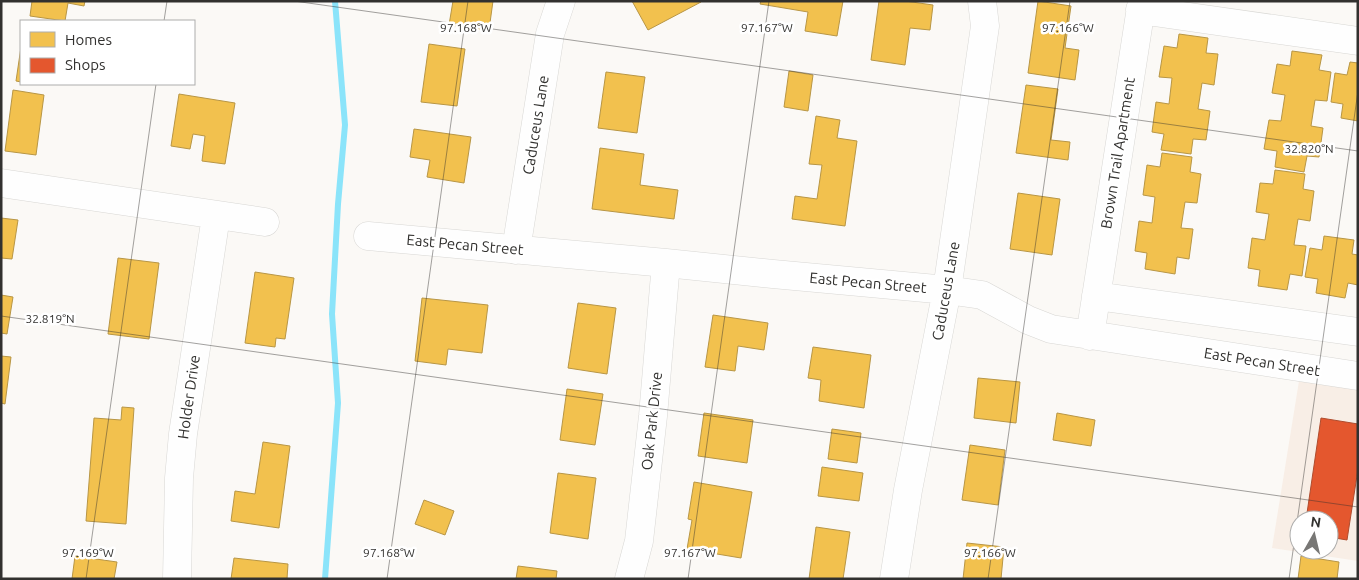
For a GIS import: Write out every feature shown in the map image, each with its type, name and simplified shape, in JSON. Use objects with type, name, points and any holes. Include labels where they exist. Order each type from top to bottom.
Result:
[{"type":"street","name":"Caduceus Lane","points":[[516,250],[550,34],[561,1]]},
{"type":"street","name":"Caduceus Lane","points":[[894,579],[908,490],[947,290],[986,26],[982,1]]},
{"type":"street","name":"Brown Trail Apartment","points":[[1090,336],[1141,6],[1358,42]]},
{"type":"street","points":[[1,183],[265,222]]},
{"type":"street","name":"Holder Drive","points":[[177,579],[179,478],[183,434],[216,216]]},
{"type":"street","name":"East Pecan Street","points":[[368,236],[666,262],[947,290],[982,295],[1028,320],[1051,329],[1358,376]]},
{"type":"street","name":"Oak Park Drive","points":[[629,579],[640,531],[653,416],[666,262]]},
{"type":"street","points":[[1096,296],[1358,332]]},
{"type":"shaded area","points":[[1299,381],[1358,390],[1358,561],[1339,558],[1339,510],[1289,510],[1289,551],[1272,548]]},
{"type":"building: Homes","points":[[32,1],[85,1],[84,6],[68,3],[65,20],[30,16]]},
{"type":"building: Homes","points":[[453,1],[493,1],[489,30],[449,25]]},
{"type":"building: Homes","points":[[632,1],[701,1],[701,2],[648,30]]},
{"type":"building: Homes","points":[[761,1],[843,1],[837,36],[805,31],[808,12],[760,4]]},
{"type":"building: Homes","points":[[879,1],[905,1],[933,5],[930,30],[910,28],[905,65],[871,60]]},
{"type":"building: Homes","points":[[1038,1],[1071,6],[1065,48],[1079,50],[1075,80],[1028,73]]},
{"type":"building: Homes","points":[[1179,34],[1208,38],[1206,53],[1218,54],[1214,85],[1202,83],[1198,109],[1210,111],[1206,140],[1193,139],[1191,154],[1161,150],[1164,134],[1152,132],[1156,102],[1169,104],[1172,78],[1159,77],[1164,46],[1177,48]]},
{"type":"building: Homes","points":[[429,44],[465,49],[457,106],[421,102]]},
{"type":"building: Homes","points":[[1292,51],[1322,55],[1319,70],[1331,72],[1327,101],[1315,100],[1311,126],[1323,128],[1319,157],[1307,156],[1304,172],[1275,167],[1277,151],[1264,149],[1269,120],[1281,121],[1285,95],[1272,93],[1277,64],[1290,66]]},
{"type":"building: Homes","points":[[20,54],[20,82],[16,81]]},
{"type":"building: Homes","points":[[1350,62],[1358,63],[1358,121],[1341,118],[1343,104],[1331,102],[1335,73],[1347,75]]},
{"type":"building: Homes","points":[[789,71],[813,75],[808,111],[784,107]]},
{"type":"building: Homes","points":[[606,72],[645,77],[637,133],[598,128]]},
{"type":"building: Homes","points":[[1026,85],[1058,89],[1051,140],[1070,142],[1068,160],[1016,153]]},
{"type":"building: Homes","points":[[13,90],[44,95],[36,155],[5,151]]},
{"type":"building: Homes","points":[[179,94],[235,103],[225,164],[202,161],[205,136],[193,134],[190,149],[171,146]]},
{"type":"building: Homes","points":[[816,116],[840,120],[837,138],[857,141],[845,226],[792,219],[795,196],[817,199],[822,165],[809,164]]},
{"type":"building: Homes","points":[[414,129],[471,137],[464,183],[427,177],[430,160],[410,157]]},
{"type":"building: Homes","points":[[600,148],[644,154],[640,185],[678,190],[674,219],[592,209]]},
{"type":"building: Homes","points":[[1162,153],[1192,157],[1190,172],[1201,174],[1197,203],[1185,202],[1181,228],[1193,229],[1189,259],[1177,257],[1175,274],[1145,269],[1147,253],[1135,251],[1139,221],[1152,223],[1155,197],[1143,195],[1147,165],[1160,167]]},
{"type":"building: Homes","points":[[1275,170],[1305,174],[1303,189],[1314,191],[1310,221],[1298,219],[1294,245],[1306,246],[1302,276],[1290,274],[1287,290],[1258,286],[1260,270],[1248,268],[1252,238],[1265,240],[1269,214],[1256,212],[1260,183],[1273,184]]},
{"type":"building: Homes","points":[[1018,193],[1060,199],[1052,255],[1010,249]]},
{"type":"building: Homes","points":[[1,218],[18,220],[12,259],[1,258]]},
{"type":"building: Homes","points":[[1324,236],[1354,240],[1352,254],[1358,255],[1358,285],[1348,283],[1345,298],[1316,293],[1318,279],[1305,277],[1310,248],[1322,250]]},
{"type":"building: Homes","points":[[118,258],[159,263],[149,339],[108,334]]},
{"type":"building: Homes","points":[[255,272],[294,278],[285,339],[276,338],[275,347],[245,343]]},
{"type":"building: Homes","points":[[1,295],[13,297],[7,334],[1,333]]},
{"type":"building: Homes","points":[[422,298],[488,305],[482,353],[448,349],[446,365],[415,361]]},
{"type":"building: Homes","points":[[578,303],[616,308],[607,374],[568,368]]},
{"type":"building: Homes","points":[[713,315],[768,323],[764,350],[738,346],[735,371],[705,367]]},
{"type":"building: Homes","points":[[813,347],[871,355],[864,408],[819,401],[821,380],[808,378]]},
{"type":"building: Homes","points":[[1,356],[11,357],[5,404],[1,403]]},
{"type":"building: Homes","points":[[978,378],[1020,382],[1016,423],[974,418]]},
{"type":"building: Homes","points":[[567,389],[603,394],[595,445],[560,440]]},
{"type":"building: Homes","points":[[122,407],[134,408],[126,524],[86,521],[94,418],[121,420]]},
{"type":"building: Homes","points":[[704,413],[753,420],[747,463],[698,456]]},
{"type":"building: Homes","points":[[1057,413],[1095,420],[1091,446],[1053,440]]},
{"type":"building: Homes","points":[[832,429],[861,433],[857,463],[828,459]]},
{"type":"building: Homes","points":[[263,442],[290,446],[279,528],[231,521],[235,491],[255,494]]},
{"type":"building: Homes","points":[[970,445],[1005,450],[998,505],[962,500]]},
{"type":"building: Homes","points":[[822,467],[863,473],[859,501],[818,496]]},
{"type":"building: Homes","points":[[558,473],[596,478],[588,539],[550,533]]},
{"type":"building: Homes","points":[[694,482],[752,492],[741,558],[687,549],[692,520],[688,519]]},
{"type":"building: Homes","points":[[424,500],[454,511],[445,535],[415,524]]},
{"type":"building: Homes","points":[[816,527],[850,532],[843,579],[809,579]]},
{"type":"building: Homes","points":[[967,543],[1004,547],[1001,579],[963,579]]},
{"type":"building: Homes","points":[[75,556],[117,562],[114,579],[72,579]]},
{"type":"building: Homes","points":[[234,558],[288,564],[287,579],[231,579]]},
{"type":"building: Homes","points":[[1300,560],[1339,562],[1337,579],[1298,579]]},
{"type":"building: Homes","points":[[518,566],[557,571],[556,579],[516,579]]},
{"type":"building: Shops","points":[[1321,418],[1358,424],[1358,469],[1347,540],[1339,539],[1339,510],[1307,510]]},
{"type":"waterway","points":[[325,579],[338,403],[332,314],[338,204],[345,125],[335,1]]}]
